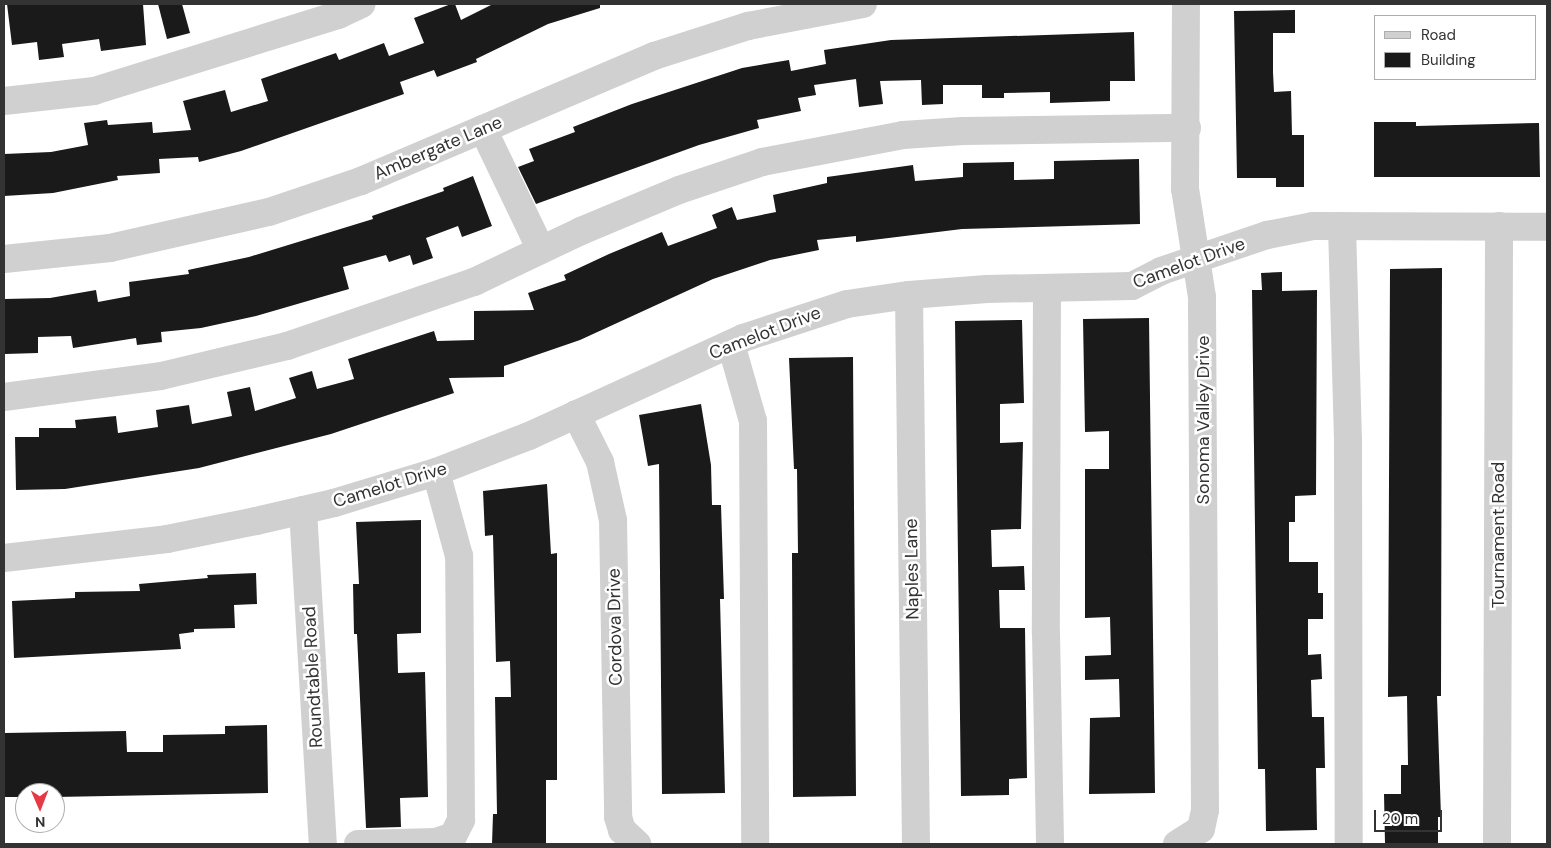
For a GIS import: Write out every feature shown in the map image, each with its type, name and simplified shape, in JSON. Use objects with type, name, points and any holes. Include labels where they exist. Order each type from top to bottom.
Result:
[{"type":"street","points":[[4,101],[94,91],[338,16],[362,4]]},
{"type":"street","name":"Ambergate Lane","points":[[4,259],[110,248],[234,222],[361,181],[664,53],[748,26],[863,4]]},
{"type":"street","name":"Sonoma Valley Drive","points":[[1186,4],[1187,128],[1185,189],[1202,297],[1205,810],[1200,829],[1186,839]]},
{"type":"street","points":[[4,397],[161,376],[236,361],[327,334],[449,291],[688,187],[762,162],[853,143],[964,131],[1187,128]]},
{"type":"street","points":[[483,129],[541,250]]},
{"type":"street","points":[[1342,226],[1348,441],[1349,844]]},
{"type":"street","name":"Camelot Drive","points":[[4,558],[167,539],[303,510],[436,472],[529,436],[731,344],[818,311],[909,295],[1132,286],[1161,271],[1288,229],[1342,226],[1547,227]]},
{"type":"street","name":"Tournament Road","points":[[1497,844],[1499,226]]},
{"type":"street","points":[[1047,289],[1046,633],[1050,844]]},
{"type":"street","name":"Naples Lane","points":[[909,295],[916,844]]},
{"type":"street","points":[[731,344],[752,421],[755,844]]},
{"type":"street","name":"Cordova Drive","points":[[576,414],[600,462],[613,520],[618,817],[622,830],[635,843]]},
{"type":"street","points":[[358,844],[436,842],[453,836],[461,820],[459,556],[436,472]]},
{"type":"street","name":"Roundtable Road","points":[[303,510],[323,844]]},
{"type":"building","points":[[7,4],[143,4],[146,45],[101,51],[99,39],[62,44],[64,57],[39,60],[37,42],[12,45]]},
{"type":"building","points":[[158,4],[182,4],[190,33],[167,39]]},
{"type":"building","points":[[455,4],[461,20],[493,4],[600,4],[600,8],[548,24],[476,59],[477,62],[437,77],[434,70],[400,82],[404,94],[241,151],[199,162],[198,157],[159,159],[160,173],[117,176],[118,180],[53,193],[4,196],[4,154],[51,152],[88,145],[84,123],[107,120],[108,125],[152,122],[153,133],[191,130],[183,101],[225,90],[231,112],[268,101],[261,79],[336,53],[339,60],[384,43],[389,56],[424,43],[414,18]]},
{"type":"building","points":[[1295,10],[1295,33],[1273,33],[1274,92],[1291,91],[1292,135],[1304,135],[1304,187],[1276,187],[1276,178],[1237,178],[1234,11]]},
{"type":"building","points":[[1134,32],[1135,81],[1110,81],[1110,101],[1050,103],[1050,92],[1004,93],[1004,98],[982,98],[982,85],[943,85],[943,104],[922,105],[921,80],[880,81],[883,104],[859,107],[856,79],[814,85],[816,95],[798,98],[801,111],[757,120],[759,128],[699,145],[536,204],[518,167],[534,161],[529,149],[575,132],[573,127],[632,104],[742,68],[789,60],[791,71],[826,64],[824,50],[891,40]]},
{"type":"building","points":[[1374,122],[1416,122],[1416,126],[1539,123],[1540,177],[1374,177]]},
{"type":"building","points":[[1139,159],[1140,224],[962,229],[856,242],[856,236],[817,240],[819,250],[770,260],[713,279],[580,340],[504,366],[504,377],[449,378],[454,393],[331,434],[199,468],[65,489],[16,490],[15,437],[39,437],[39,428],[76,428],[75,420],[116,416],[118,433],[158,427],[156,410],[189,405],[192,424],[232,416],[227,392],[250,387],[255,411],[296,398],[289,378],[312,371],[317,389],[354,379],[348,359],[434,331],[437,341],[474,340],[474,311],[534,310],[528,293],[566,280],[564,275],[609,254],[662,232],[668,246],[717,228],[712,215],[732,207],[737,220],[776,212],[773,195],[827,183],[827,177],[913,165],[915,181],[963,177],[963,163],[1014,162],[1014,180],[1054,179],[1054,161]]},
{"type":"building","points":[[473,176],[492,226],[462,237],[458,226],[426,238],[433,258],[413,265],[410,255],[389,262],[386,255],[343,267],[349,289],[256,316],[201,328],[161,332],[162,342],[137,345],[136,338],[73,348],[71,336],[38,337],[38,353],[5,354],[4,299],[50,298],[96,290],[98,302],[130,296],[129,282],[189,274],[188,270],[249,257],[373,219],[372,216],[444,191],[443,188]]},
{"type":"building","points":[[1442,268],[1441,696],[1437,696],[1441,817],[1438,817],[1438,844],[1385,844],[1384,794],[1401,794],[1401,765],[1408,765],[1407,696],[1388,697],[1390,269]]},
{"type":"building","points":[[1282,272],[1282,291],[1317,290],[1316,495],[1295,496],[1295,522],[1289,522],[1289,562],[1318,562],[1318,593],[1323,593],[1323,619],[1308,619],[1308,655],[1321,654],[1322,679],[1311,680],[1312,717],[1324,717],[1325,768],[1316,768],[1317,830],[1266,831],[1265,769],[1258,769],[1252,290],[1262,290],[1261,273]]},
{"type":"building","points":[[1149,318],[1155,793],[1089,794],[1090,718],[1120,717],[1119,679],[1085,680],[1085,656],[1111,655],[1110,617],[1085,618],[1085,469],[1109,469],[1109,431],[1085,432],[1083,319]]},
{"type":"building","points":[[1022,320],[1024,403],[1000,404],[1000,443],[1023,442],[1021,529],[991,530],[992,567],[1024,566],[1025,590],[999,590],[1000,628],[1025,628],[1027,778],[1009,779],[1009,795],[961,796],[955,321]]},
{"type":"building","points":[[853,357],[856,796],[793,797],[792,553],[798,553],[797,469],[794,469],[789,358]]},
{"type":"building","points":[[701,404],[711,465],[712,505],[721,505],[724,599],[720,599],[725,793],[662,794],[659,464],[648,466],[639,415]]},
{"type":"building","points":[[547,484],[551,554],[557,553],[557,780],[546,780],[546,844],[492,844],[493,814],[497,814],[495,697],[511,697],[510,661],[496,662],[493,535],[485,536],[483,491]]},
{"type":"building","points":[[421,520],[421,633],[397,634],[398,673],[425,672],[428,797],[400,798],[401,827],[366,828],[357,634],[354,634],[353,584],[359,584],[356,522]]},
{"type":"building","points":[[256,573],[257,604],[234,605],[235,628],[194,629],[194,632],[179,634],[181,649],[14,658],[12,601],[75,598],[75,592],[140,591],[139,584],[208,578],[207,575]]},
{"type":"building","points":[[267,725],[268,793],[65,797],[65,783],[15,783],[15,797],[4,797],[4,733],[126,731],[127,752],[163,752],[163,735],[225,734],[225,726]]}]
